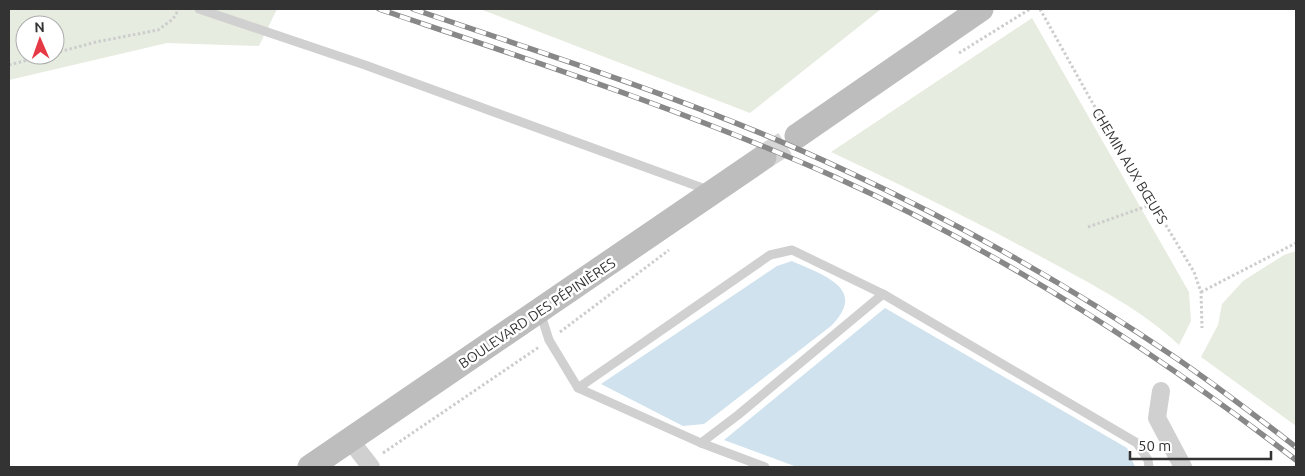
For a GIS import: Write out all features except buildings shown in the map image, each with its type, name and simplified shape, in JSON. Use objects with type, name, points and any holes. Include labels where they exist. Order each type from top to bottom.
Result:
[{"type":"main road","points":[[797,136],[981,9]]},
{"type":"main road","name":"BOULEVARD DES PÉPINIÈRES","points":[[310,467],[540,312],[764,157]]},
{"type":"street","points":[[1161,391],[1157,418],[1183,467]]},
{"type":"street","points":[[350,440],[369,465]]},
{"type":"lane","points":[[199,9],[365,65],[680,182],[713,192]]},
{"type":"lane","points":[[578,388],[770,255],[792,250],[883,294],[1137,443],[1148,460],[1149,467]]},
{"type":"lane","points":[[701,443],[738,415],[883,294]]},
{"type":"lane","points":[[540,312],[549,340],[578,388],[701,443],[765,467]]},
{"type":"path","points":[[65,50],[96,42],[158,30],[173,19],[179,9]]},
{"type":"path","name":"CHEMIN AUX BŒUFS","points":[[1040,9],[1092,102],[1194,272],[1201,292],[1202,328]]},
{"type":"path","points":[[1088,227],[1153,204]]},
{"type":"path","points":[[1201,292],[1296,243]]},
{"type":"path","points":[[369,465],[549,340],[674,246]]},
{"type":"shaded area","points":[[9,9],[277,9],[259,46],[167,43],[9,80]]},
{"type":"shaded area","points":[[480,9],[881,9],[750,113]]},
{"type":"shaded area","points":[[1032,18],[1189,292],[1191,321],[1179,345],[1165,332],[1133,309],[1083,279],[968,219],[831,152]]},
{"type":"shaded area","points":[[1296,251],[1296,426],[1201,357],[1218,325],[1222,304],[1243,281],[1284,255]]},
{"type":"water","points":[[792,261],[837,284],[843,292],[845,302],[841,313],[831,326],[704,424],[683,426],[601,384],[777,266]]},
{"type":"water","points":[[885,308],[1127,448],[1135,467],[797,467],[724,440]]},
{"type":"tunnel","points":[[764,157],[797,136]]},
{"type":"railway","points":[[379,9],[552,68],[723,130],[835,177],[896,206],[957,237],[1074,305],[1187,380],[1296,460]]},
{"type":"railway","points":[[413,9],[576,64],[737,123],[790,145],[928,211],[1013,257],[1136,331],[1237,402],[1296,447]]}]
